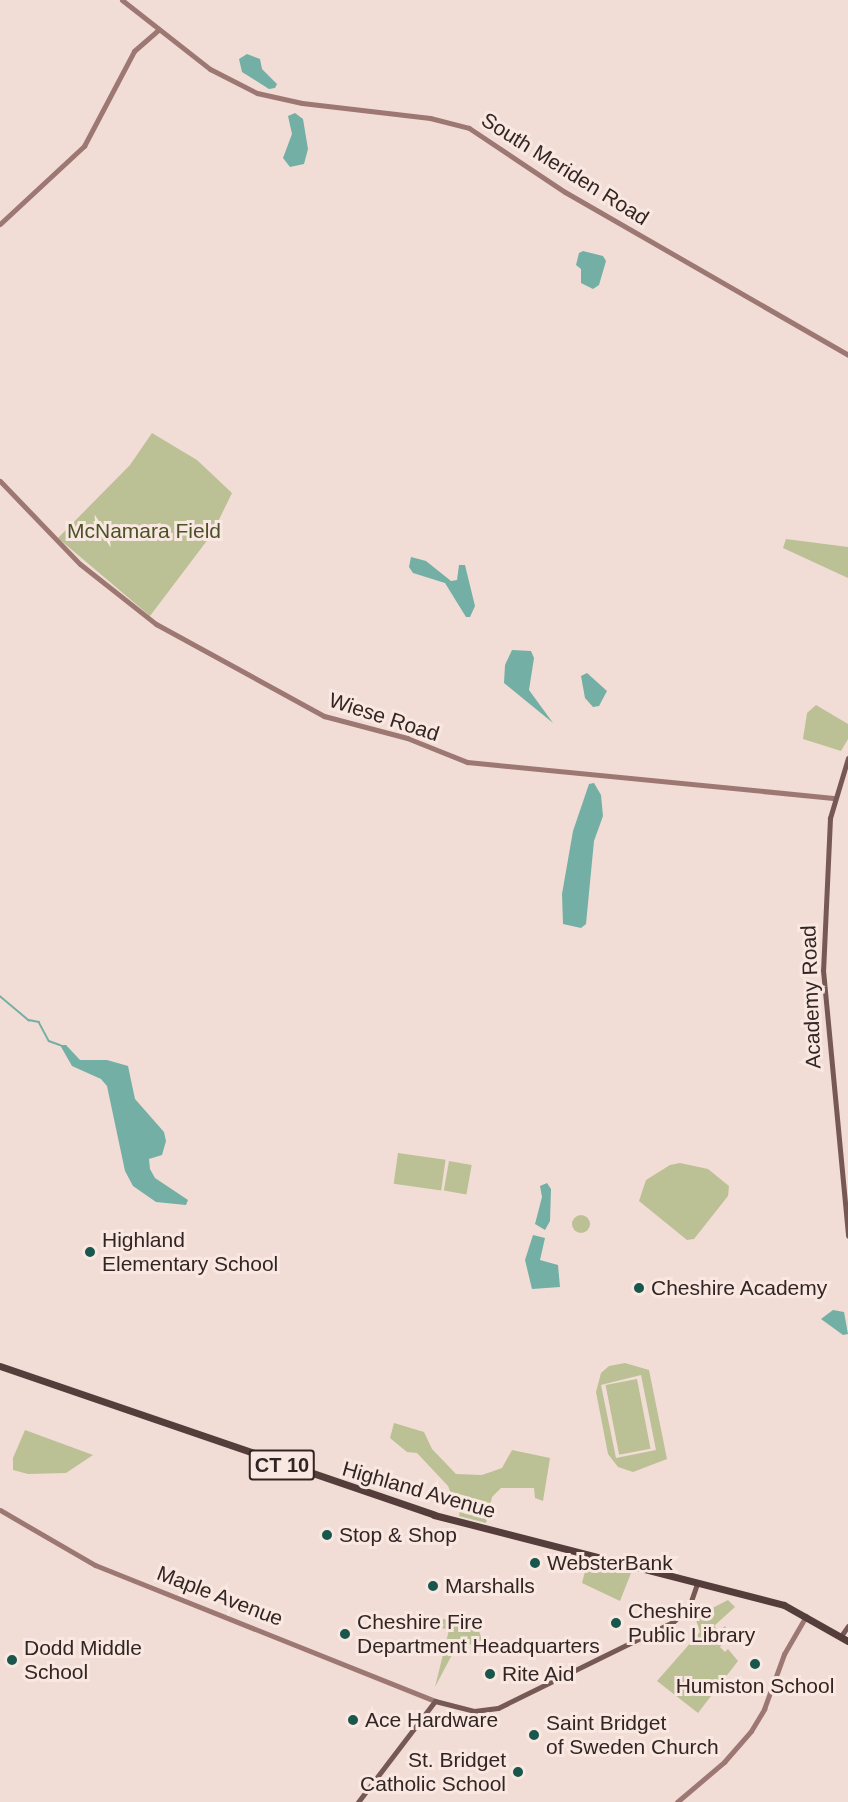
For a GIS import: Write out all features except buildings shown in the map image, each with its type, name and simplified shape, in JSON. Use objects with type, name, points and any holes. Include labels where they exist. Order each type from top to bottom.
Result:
[{"type":"highway","name":"Highland Avenue","points":[[0,1366],[434,1515],[698,1584]]},
{"type":"highway","name":"CT 10","points":[[698,1584],[784,1605],[848,1641]]},
{"type":"main road","name":"Academy Road","points":[[848,758],[833,798],[827,851],[824,992],[848,1236]]},
{"type":"main road","points":[[358,1802],[435,1701],[474,1711],[498,1708],[673,1622],[689,1607],[698,1584]]},
{"type":"main road","points":[[841,1636],[848,1626]]},
{"type":"street","name":"South Meriden Road","points":[[122,0],[215,73],[256,93],[302,103],[430,118],[469,128],[565,192],[848,355]]},
{"type":"street","points":[[0,224],[84,146],[134,51],[159,29]]},
{"type":"street","name":"Wiese Road","points":[[0,481],[76,560],[156,624],[324,716],[407,738],[467,762],[833,798]]},
{"type":"street","name":"Maple Avenue","points":[[0,1510],[95,1565],[435,1701]]},
{"type":"street","points":[[677,1802],[732,1755],[757,1722],[784,1654],[806,1616]]},
{"type":"green space","name":"McNamara Field","points":[[152,433],[197,460],[232,493],[212,534],[150,616],[58,538],[130,465]]},
{"type":"green space","points":[[786,539],[848,547],[848,578],[783,548]]},
{"type":"green space","points":[[816,705],[848,724],[848,739],[841,751],[803,739],[807,713]]},
{"type":"green space","points":[[398,1153],[446,1160],[441,1190],[394,1184]]},
{"type":"green space","points":[[449,1161],[472,1165],[466,1195],[444,1191]]},
{"type":"green space","points":[[680,1163],[708,1169],[729,1186],[728,1196],[694,1239],[687,1240],[639,1201],[646,1180],[670,1165]]},
{"type":"green space","points":[[577,1215],[585,1215],[590,1220],[588,1231],[577,1233],[572,1228],[572,1220]]},
{"type":"green space","points":[[625,1363],[649,1370],[667,1459],[633,1472],[618,1467],[608,1454],[596,1392],[601,1373],[609,1366]],"holes":[[[641,1375],[656,1450],[616,1458],[601,1385]]]},
{"type":"green space","points":[[637,1379],[651,1449],[619,1455],[606,1385]]},
{"type":"green space","points":[[394,1423],[424,1432],[432,1449],[456,1474],[482,1475],[502,1468],[512,1450],[550,1458],[543,1501],[535,1498],[534,1488],[501,1488],[492,1497],[486,1523],[459,1516],[462,1499],[453,1498],[448,1486],[417,1453],[407,1452],[390,1438]]},
{"type":"green space","points":[[25,1430],[93,1455],[66,1473],[28,1474],[13,1470],[13,1458]]},
{"type":"green space","points":[[588,1560],[631,1573],[620,1601],[582,1583]]},
{"type":"green space","points":[[728,1600],[735,1607],[714,1626],[720,1631],[725,1626],[730,1631],[720,1647],[725,1652],[728,1649],[738,1661],[698,1713],[657,1681],[700,1632],[695,1617]]},
{"type":"green space","points":[[444,1619],[464,1626],[473,1619],[483,1628],[479,1631],[482,1640],[454,1651],[435,1687],[449,1630],[428,1624]]},
{"type":"water","points":[[247,54],[260,59],[262,69],[277,84],[275,88],[269,89],[242,72],[239,59]]},
{"type":"water","points":[[295,113],[303,119],[308,149],[304,164],[290,167],[283,158],[292,134],[288,116]]},
{"type":"water","points":[[583,251],[603,256],[606,261],[599,285],[593,289],[581,283],[581,269],[576,265],[579,253]]},
{"type":"water","points":[[411,557],[426,561],[451,581],[457,580],[459,565],[465,565],[475,606],[470,617],[466,617],[445,583],[413,573],[409,567]]},
{"type":"water","points":[[512,650],[531,651],[534,658],[529,690],[553,723],[504,683],[505,665]]},
{"type":"water","points":[[587,673],[607,691],[599,706],[593,707],[585,698],[581,676]]},
{"type":"water","points":[[594,783],[601,795],[603,816],[594,841],[586,924],[581,928],[563,924],[562,894],[573,831],[589,784]]},
{"type":"water","points":[[60,1045],[66,1045],[80,1060],[107,1060],[128,1066],[135,1099],[164,1132],[166,1141],[162,1155],[149,1159],[150,1169],[155,1178],[188,1200],[186,1205],[156,1202],[133,1186],[125,1171],[107,1086],[101,1079],[72,1066]]},
{"type":"water","points":[[547,1183],[551,1189],[550,1221],[545,1230],[535,1224],[542,1197],[540,1186]]},
{"type":"water","points":[[533,1235],[545,1238],[540,1260],[558,1265],[560,1287],[532,1289],[525,1260]]},
{"type":"water","points":[[833,1310],[844,1312],[848,1334],[843,1335],[821,1319]]},
{"type":"waterway","points":[[0,996],[29,1020],[39,1022],[49,1041],[60,1045]]},
{"type":"place","name":"Highland Elementary School","points":[[90,1252]]},
{"type":"place","name":"Cheshire Academy","points":[[639,1288]]},
{"type":"place","name":"Stop & Shop","points":[[327,1535]]},
{"type":"place","name":"WebsterBank","points":[[535,1563]]},
{"type":"place","name":"Marshalls","points":[[433,1586]]},
{"type":"place","name":"Cheshire Public Library","points":[[616,1623]]},
{"type":"place","name":"Cheshire Fire Department Headquarters","points":[[345,1634]]},
{"type":"place","name":"Dodd Middle School","points":[[12,1660]]},
{"type":"place","name":"Humiston School","points":[[755,1664]]},
{"type":"place","name":"Rite Aid","points":[[490,1674]]},
{"type":"place","name":"Ace Hardware","points":[[353,1720]]},
{"type":"place","name":"Saint Bridget of Sweden Church","points":[[534,1735]]},
{"type":"place","name":"St. Bridget Catholic School","points":[[518,1772]]}]
